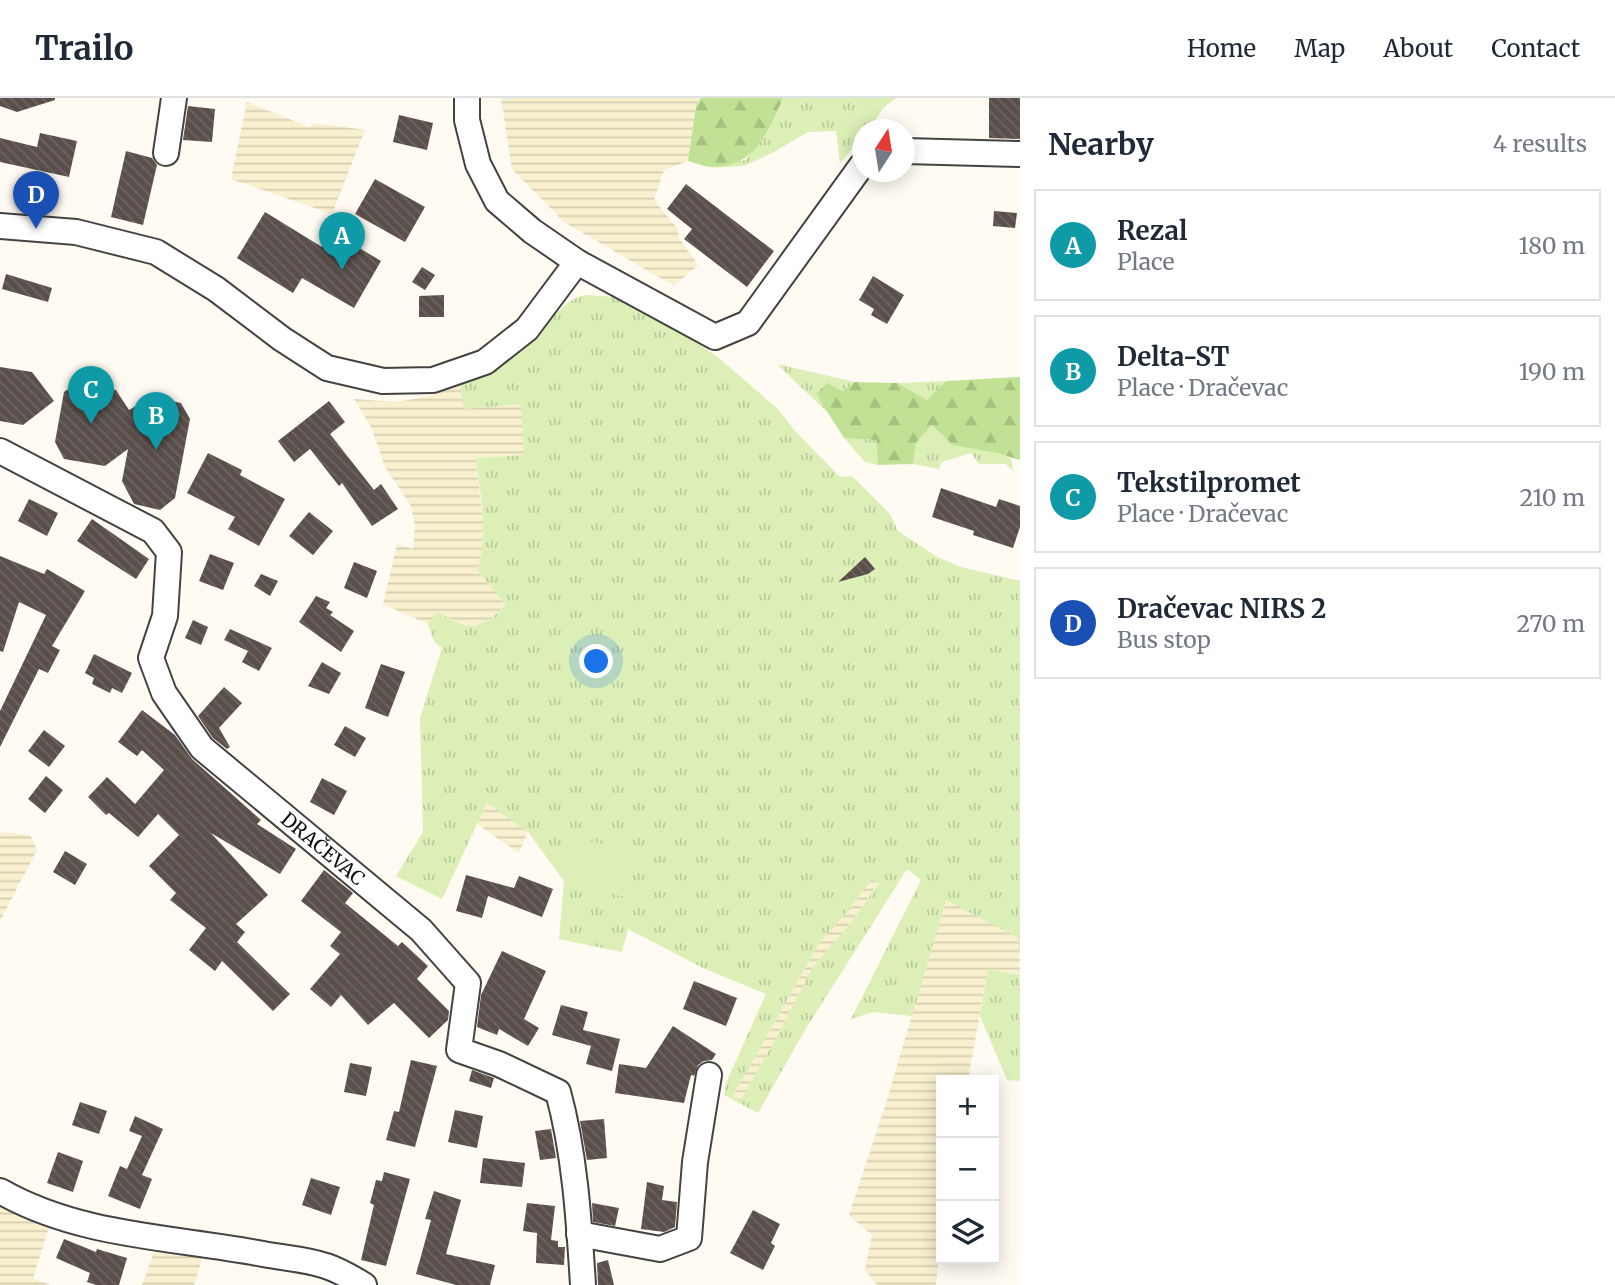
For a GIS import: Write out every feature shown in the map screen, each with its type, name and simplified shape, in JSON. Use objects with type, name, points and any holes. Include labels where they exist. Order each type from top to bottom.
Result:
[{"type":"street","points":[[166,153],[174,98]]},
{"type":"street","points":[[467,98],[467,120],[478,164],[497,201],[532,231],[577,262],[715,337],[748,323],[852,180]]},
{"type":"street","points":[[915,151],[1020,154]]},
{"type":"street","points":[[0,226],[76,232],[156,252],[216,289],[282,340],[327,368],[383,381],[433,380],[485,362],[527,329],[577,262]]},
{"type":"street","name":"DRAČEVAC","points":[[0,451],[153,531],[169,552],[165,616],[151,659],[164,693],[202,748],[421,930],[468,983],[459,1050],[499,1064],[558,1092],[565,1117],[583,1285]]},
{"type":"street","points":[[579,1234],[660,1249],[689,1238],[695,1162],[709,1075]]},
{"type":"street","points":[[0,1191],[67,1221],[326,1266],[364,1285]]},
{"type":"shaded area","points":[[501,98],[701,98],[696,106],[688,161],[664,170],[654,200],[678,229],[679,238],[698,265],[674,286],[564,222],[512,169]]},
{"type":"shaded area","points":[[247,102],[309,127],[315,123],[365,130],[332,214],[231,179]]},
{"type":"shaded area","points":[[460,384],[465,409],[521,403],[524,455],[476,458],[483,523],[482,556],[477,570],[506,605],[491,619],[469,628],[437,612],[428,624],[383,604],[397,544],[413,549],[415,526],[411,506],[385,467],[371,427],[354,399],[398,402],[433,395]]},
{"type":"shaded area","points":[[487,803],[528,831],[519,853],[477,824]]},
{"type":"shaded area","points":[[0,832],[30,835],[37,850],[0,921]]},
{"type":"shaded area","points":[[872,878],[879,882],[848,926],[812,968],[740,1101],[733,1096],[818,945]]},
{"type":"shaded area","points":[[946,900],[1019,938],[1020,975],[988,969],[969,1075],[936,1075],[936,1264],[938,1264],[936,1285],[877,1285],[865,1270],[872,1235],[849,1215],[886,1103]]},
{"type":"shaded area","points":[[0,1203],[49,1227],[33,1279],[51,1285],[0,1285]]},
{"type":"shaded area","points":[[155,1250],[203,1256],[194,1285],[142,1285]]},
{"type":"green space","points":[[701,98],[783,98],[766,134],[751,153],[729,165],[712,167],[688,161],[696,106]]},
{"type":"green space","points":[[783,98],[896,98],[884,107],[876,119],[852,119],[852,149],[840,163],[836,131],[808,132],[744,166],[713,168],[745,160],[767,134]]},
{"type":"green space","points":[[586,295],[615,297],[661,318],[719,358],[779,410],[795,431],[840,477],[851,476],[890,514],[898,531],[937,557],[961,567],[1020,581],[1020,957],[1018,938],[946,900],[912,1016],[873,1012],[851,1019],[921,880],[907,869],[805,1030],[758,1113],[724,1095],[726,1083],[766,994],[703,968],[628,929],[622,952],[559,939],[564,881],[528,832],[487,803],[442,899],[396,876],[423,832],[420,718],[442,648],[434,642],[428,624],[437,612],[469,628],[491,619],[506,605],[477,570],[483,529],[476,458],[524,455],[521,404],[464,409],[460,384],[509,358],[564,306]],"holes":[[[872,879],[879,883],[848,926],[812,968],[740,1101],[733,1096],[818,945]]]},
{"type":"green space","points":[[777,364],[855,382],[843,391],[816,394],[829,414]]},
{"type":"green space","points":[[1020,377],[1020,460],[953,445],[932,425],[916,443],[913,464],[878,465],[876,440],[844,438],[816,394],[827,383],[843,391],[855,382],[898,383],[927,400],[946,381]]},
{"type":"green space","points":[[946,381],[927,400],[898,383]]},
{"type":"green space","points":[[932,425],[1011,458],[1013,471],[1006,464],[979,464],[971,453],[942,462],[939,469],[913,464],[916,443]]},
{"type":"green space","points":[[844,438],[876,440],[878,465],[865,462]]},
{"type":"green space","points":[[571,836],[632,852],[624,897],[564,881]]},
{"type":"green space","points":[[988,969],[1020,975],[1020,1081],[1007,1080],[980,1016]]},
{"type":"building","points":[[0,98],[55,100],[17,112],[0,106]]},
{"type":"building","points":[[989,98],[1020,98],[1020,139],[989,138]]},
{"type":"building","points":[[188,106],[215,109],[212,142],[183,140]]},
{"type":"building","points":[[399,115],[433,123],[427,150],[393,142]]},
{"type":"building","points":[[40,133],[77,141],[69,177],[0,162],[0,138],[37,147]]},
{"type":"building","points":[[126,151],[152,158],[157,165],[143,225],[111,217]]},
{"type":"building","points":[[375,179],[425,207],[405,242],[355,214]]},
{"type":"building","points":[[686,184],[774,251],[747,287],[684,239],[692,229],[667,209]]},
{"type":"building","points":[[994,211],[1017,213],[1015,228],[993,226]]},
{"type":"building","points":[[265,212],[322,247],[331,231],[381,261],[354,308],[302,278],[293,293],[237,258]]},
{"type":"building","points":[[422,267],[435,275],[425,290],[412,282]]},
{"type":"building","points":[[6,274],[52,288],[48,302],[2,289]]},
{"type":"building","points":[[873,276],[904,295],[887,324],[871,315],[874,309],[859,300]]},
{"type":"building","points":[[444,295],[444,317],[419,317],[419,296]]},
{"type":"building","points":[[0,367],[32,372],[54,401],[23,425],[0,421]]},
{"type":"building","points":[[78,383],[116,390],[129,410],[151,397],[181,403],[190,419],[175,498],[160,510],[134,504],[122,481],[128,449],[105,466],[64,459],[55,442],[64,392]]},
{"type":"building","points":[[329,401],[345,422],[330,434],[374,490],[381,484],[398,509],[372,526],[342,483],[339,486],[310,449],[294,462],[278,441]]},
{"type":"building","points":[[208,453],[242,470],[240,475],[285,499],[259,546],[228,529],[235,517],[187,493]]},
{"type":"building","points":[[941,488],[996,507],[999,499],[1020,506],[1020,527],[1013,548],[973,535],[974,531],[932,517]]},
{"type":"building","points":[[29,499],[58,513],[47,536],[18,521]]},
{"type":"building","points":[[309,512],[333,531],[313,555],[289,536]]},
{"type":"building","points":[[92,519],[149,559],[136,579],[77,541]]},
{"type":"building","points":[[210,554],[234,563],[223,590],[199,581]]},
{"type":"building","points":[[0,556],[44,574],[47,569],[85,591],[52,646],[60,650],[48,673],[39,669],[0,747],[0,711],[46,615],[19,602],[3,652],[0,651]]},
{"type":"building","points":[[865,557],[875,569],[868,574],[838,582]]},
{"type":"building","points":[[354,562],[377,571],[367,598],[344,588]]},
{"type":"building","points":[[261,574],[278,581],[270,596],[254,586]]},
{"type":"building","points":[[316,596],[330,602],[326,608],[333,612],[330,615],[354,631],[341,652],[299,622]]},
{"type":"building","points":[[193,620],[208,627],[201,645],[185,638]]},
{"type":"building","points":[[230,629],[272,648],[259,671],[242,662],[248,651],[224,640]]},
{"type":"building","points":[[94,654],[132,673],[122,693],[112,688],[110,693],[92,684],[94,678],[85,673]]},
{"type":"building","points":[[322,662],[341,673],[329,694],[308,686]]},
{"type":"building","points":[[381,664],[405,672],[388,717],[365,708]]},
{"type":"building","points":[[224,687],[242,703],[219,728],[230,747],[227,749],[213,738],[198,716]]},
{"type":"building","points":[[142,710],[175,735],[192,759],[261,820],[257,824],[296,849],[280,874],[211,833],[268,895],[236,924],[245,932],[237,942],[290,994],[273,1011],[222,961],[215,971],[189,950],[206,928],[170,900],[176,893],[149,866],[179,835],[158,814],[138,837],[109,813],[106,815],[88,797],[107,777],[135,804],[164,770],[142,750],[137,756],[118,742]]},
{"type":"building","points":[[345,726],[366,738],[355,757],[334,745]]},
{"type":"building","points":[[44,730],[65,746],[49,767],[28,751]]},
{"type":"building","points":[[46,776],[63,790],[45,813],[28,799]]},
{"type":"building","points":[[322,778],[347,791],[334,815],[310,802]]},
{"type":"building","points":[[65,851],[87,864],[75,885],[53,872]]},
{"type":"building","points":[[324,870],[353,893],[345,903],[398,946],[402,942],[428,966],[417,979],[449,1011],[448,1020],[429,1038],[394,1003],[368,1025],[341,995],[331,1007],[310,989],[340,954],[330,946],[341,932],[301,901]]},
{"type":"building","points":[[466,875],[514,888],[519,876],[553,889],[542,917],[488,896],[482,918],[456,911]]},
{"type":"building","points":[[502,951],[546,971],[524,1019],[539,1028],[528,1046],[499,1029],[497,1035],[477,1027],[481,995]]},
{"type":"building","points":[[694,981],[737,998],[726,1026],[683,1009]]},
{"type":"building","points":[[561,1005],[588,1012],[583,1030],[620,1039],[612,1071],[586,1064],[591,1046],[552,1035]]},
{"type":"building","points":[[673,1026],[716,1054],[712,1060],[698,1065],[694,1076],[691,1075],[684,1103],[615,1093],[619,1064],[646,1068]]},
{"type":"building","points":[[411,1060],[437,1066],[415,1147],[386,1140],[394,1111],[399,1112]]},
{"type":"building","points":[[350,1063],[372,1067],[366,1096],[344,1092]]},
{"type":"building","points":[[472,1070],[494,1078],[491,1088],[469,1081]]},
{"type":"building","points":[[80,1102],[107,1111],[99,1134],[72,1125]]},
{"type":"building","points":[[455,1110],[483,1116],[477,1148],[448,1142]]},
{"type":"building","points":[[135,1116],[163,1129],[142,1175],[152,1179],[140,1209],[108,1196],[120,1166],[127,1169],[142,1136],[129,1131]]},
{"type":"building","points":[[604,1119],[607,1158],[587,1160],[580,1121]]},
{"type":"building","points":[[551,1129],[556,1158],[540,1160],[535,1131]]},
{"type":"building","points":[[58,1152],[83,1161],[73,1192],[47,1183]]},
{"type":"building","points":[[483,1158],[525,1163],[522,1187],[480,1183]]},
{"type":"building","points":[[384,1172],[410,1179],[386,1266],[361,1260],[374,1205],[370,1203],[376,1180],[382,1181]]},
{"type":"building","points":[[311,1178],[340,1187],[331,1215],[302,1205]]},
{"type":"building","points":[[647,1182],[664,1186],[662,1200],[677,1202],[675,1227],[664,1232],[641,1229]]},
{"type":"building","points":[[434,1191],[461,1200],[446,1254],[495,1265],[490,1285],[456,1285],[416,1274],[431,1220],[425,1219]]},
{"type":"building","points":[[527,1203],[555,1206],[551,1240],[558,1241],[558,1247],[565,1247],[564,1265],[536,1263],[537,1233],[523,1231]]},
{"type":"building","points":[[592,1203],[619,1208],[615,1226],[593,1222]]},
{"type":"building","points":[[753,1210],[780,1224],[771,1243],[775,1246],[763,1270],[730,1253]]},
{"type":"building","points":[[64,1239],[96,1252],[97,1249],[127,1258],[119,1285],[96,1285],[87,1282],[90,1273],[56,1258]]},
{"type":"building","points":[[608,1260],[614,1285],[598,1285],[597,1263]]},
{"type":"place","name":"Dračevac NIRS 2","points":[[36,229]]},
{"type":"place","name":"Rezal","points":[[342,270]]},
{"type":"place","name":"Tekstilpromet","points":[[91,424]]},
{"type":"place","name":"Delta-ST","points":[[156,450]]}]
